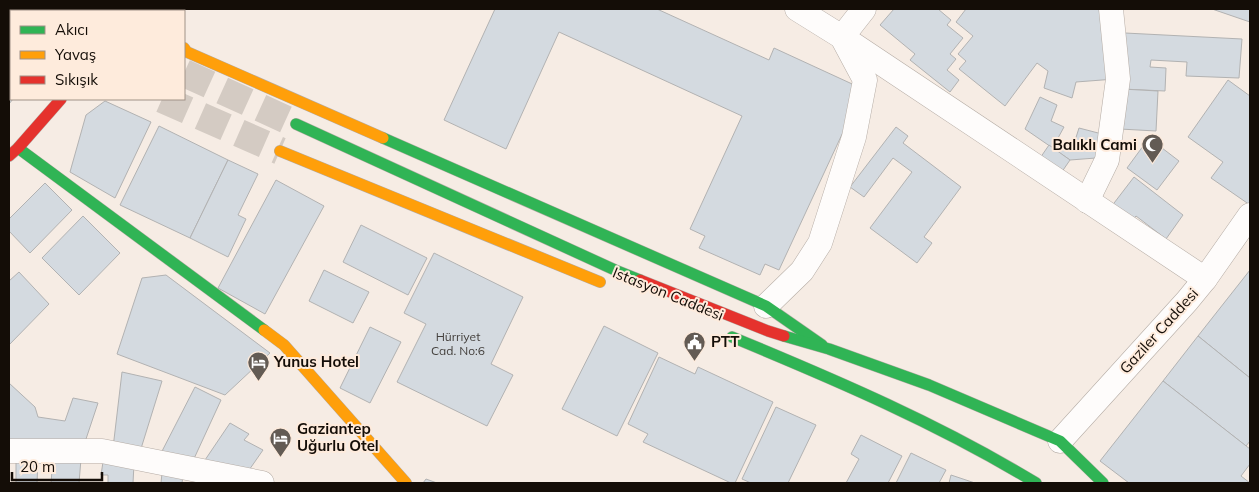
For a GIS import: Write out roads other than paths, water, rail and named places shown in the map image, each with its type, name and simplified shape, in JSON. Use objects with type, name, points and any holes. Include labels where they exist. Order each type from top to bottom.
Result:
[{"type":"main road","points":[[185,50],[766,306],[829,349]]},
{"type":"main road","points":[[60,100],[13,152],[284,345],[406,483]]},
{"type":"main road","points":[[296,124],[615,270],[768,331],[829,349],[929,385],[1060,442],[1103,483]]},
{"type":"main road","name":"Istasyon Caddesi","points":[[280,151],[611,287]]},
{"type":"main road","name":"Istasyon Caddesi","points":[[722,332],[912,414],[998,459],[1036,483]]},
{"type":"street","points":[[797,9],[1205,279]]},
{"type":"street","points":[[842,37],[864,9]]},
{"type":"street","points":[[1087,201],[1107,160],[1118,79],[1111,9]]},
{"type":"street","points":[[766,306],[802,271],[820,244],[854,137],[865,80],[842,37]]},
{"type":"street","name":"Gaziler Caddesi","points":[[1060,442],[1205,279],[1250,215]]},
{"type":"street","points":[[9,451],[102,451],[262,483]]},
{"type":"tunnel","points":[[185,73],[296,124]]},
{"type":"tunnel","points":[[164,100],[280,151]]},
{"type":"place","name":"Balıklı Cami","points":[[1153,164]]},
{"type":"place","name":"PTT","points":[[695,361]]},
{"type":"place","name":"Yunus Hotel","points":[[258,381]]},
{"type":"place","name":"Gaziantep Uğurlu Otel","points":[[281,457]]}]
